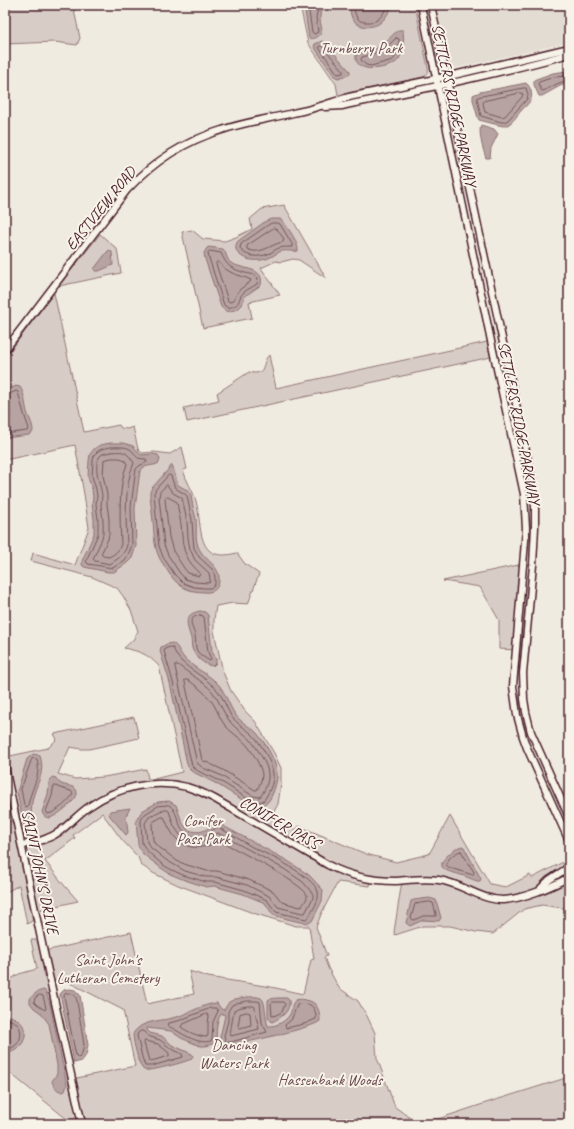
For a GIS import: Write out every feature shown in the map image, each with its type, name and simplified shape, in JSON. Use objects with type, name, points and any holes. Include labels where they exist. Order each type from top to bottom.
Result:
[{"type":"street","name":"SETTLERS RIDGE PARKWAY","points":[[421,5],[524,494],[526,541],[513,686],[517,715],[527,748],[569,842]]},
{"type":"street","name":"SETTLERS RIDGE PARKWAY","points":[[431,5],[532,479],[535,527],[523,673],[526,712],[536,743],[569,817]]},
{"type":"street","name":"EASTVIEW ROAD","points":[[5,350],[120,199],[136,181],[156,164],[182,146],[212,133],[238,125],[316,108],[339,100],[569,48]]},
{"type":"street","name":"EASTVIEW ROAD","points":[[316,108],[342,106],[438,86],[516,69],[569,54]]},
{"type":"street","name":"SAINT JOHN'S DRIVE","points":[[5,766],[82,1124]]},
{"type":"street","name":"CONIFER PASS","points":[[22,846],[52,836],[65,827],[88,806],[105,796],[137,786],[166,784],[186,787],[215,799],[328,865],[351,875],[384,880],[439,880],[457,885],[487,897],[502,900],[524,896],[552,886],[569,877]]},
{"type":"street","name":"CONIFER PASS","points":[[538,890],[549,880],[569,867]]},
{"type":"shaded area","points":[[436,5],[569,5],[569,42],[456,68],[448,64]]},
{"type":"green space","points":[[5,5],[82,5],[74,10],[80,38],[77,45],[55,42],[5,44]]},
{"type":"green space","name":"Turnberry Park","points":[[300,5],[415,5],[428,68],[427,74],[423,77],[338,95],[336,84],[308,43]]},
{"type":"green space","points":[[284,205],[326,278],[299,260],[293,259],[281,262],[276,261],[261,268],[280,295],[249,302],[252,318],[203,328],[182,232],[192,230],[203,239],[225,241],[252,229],[250,219],[262,209]]},
{"type":"green space","points":[[100,234],[117,249],[121,273],[59,286]]},
{"type":"green space","points":[[54,293],[84,432],[119,425],[121,428],[127,429],[133,427],[138,449],[142,453],[154,452],[170,454],[182,447],[187,469],[183,470],[196,501],[203,541],[207,548],[214,553],[223,555],[237,553],[245,564],[259,574],[248,604],[233,603],[216,606],[214,631],[223,672],[231,691],[245,711],[255,721],[281,768],[281,784],[278,804],[271,817],[296,830],[299,826],[366,854],[396,862],[429,854],[450,816],[490,884],[506,887],[530,875],[532,878],[569,859],[569,909],[542,905],[524,909],[493,934],[450,926],[423,926],[395,935],[394,932],[402,881],[371,879],[370,886],[338,882],[316,927],[327,956],[324,957],[328,968],[339,988],[358,1001],[375,1033],[377,1058],[395,1107],[416,1122],[441,1118],[569,1077],[569,1124],[82,1124],[72,1079],[135,1066],[123,1010],[62,979],[51,982],[44,951],[131,932],[147,1004],[194,994],[189,971],[208,977],[271,987],[303,994],[311,960],[314,959],[309,926],[296,926],[253,913],[178,885],[153,873],[141,865],[138,857],[122,840],[102,813],[73,835],[75,838],[45,861],[78,901],[35,911],[32,921],[27,924],[19,885],[5,893],[5,822],[16,820],[5,767],[5,757],[48,748],[57,739],[54,734],[134,717],[139,738],[89,749],[70,747],[58,774],[75,779],[104,777],[146,769],[148,779],[154,779],[182,772],[159,666],[143,654],[124,648],[133,640],[138,631],[131,610],[123,596],[117,588],[92,577],[31,561],[33,553],[75,565],[89,528],[75,445],[5,460],[5,358]]},
{"type":"green space","points":[[487,342],[491,357],[187,422],[184,408],[219,400],[217,393],[249,372],[255,373],[261,371],[269,355],[276,388]]},
{"type":"green space","points":[[523,564],[516,650],[499,649],[499,620],[480,587],[443,581]]},
{"type":"green space","points":[[31,940],[36,940],[39,944],[77,1118],[68,1120],[5,1069],[5,983],[19,974],[37,969]]},
{"type":"water","points":[[304,5],[324,5],[320,14],[322,30],[318,36],[312,39],[309,38]]},
{"type":"water","points":[[350,5],[393,5],[386,17],[380,23],[369,27],[361,26],[354,21],[351,15]]},
{"type":"water","points":[[398,30],[403,30],[404,37],[401,56],[395,63],[382,68],[374,69],[361,66],[357,62],[356,55],[379,47]]},
{"type":"water","points":[[322,41],[327,44],[350,71],[349,75],[338,78],[334,76],[314,46]]},
{"type":"water","points":[[569,72],[569,83],[539,96],[534,85],[534,80],[553,73]]},
{"type":"water","points":[[526,83],[532,94],[531,98],[527,105],[511,122],[504,126],[479,120],[473,95],[480,92]]},
{"type":"water","points":[[481,125],[494,129],[498,134],[491,148],[490,158],[486,158],[480,136]]},
{"type":"water","points":[[271,219],[280,219],[283,221],[295,240],[298,251],[282,251],[267,259],[258,260],[249,260],[241,256],[236,248],[238,241]]},
{"type":"water","points":[[209,247],[223,249],[231,263],[252,270],[260,275],[261,285],[245,296],[242,305],[238,309],[227,312],[221,307],[205,259],[204,253]]},
{"type":"water","points":[[109,250],[112,252],[113,265],[99,271],[95,271],[94,269]]},
{"type":"water","points":[[16,386],[20,387],[23,393],[33,431],[29,435],[5,438],[5,417],[9,417],[11,415],[5,411],[5,391]]},
{"type":"water","points":[[124,443],[133,446],[141,455],[158,455],[160,459],[159,463],[146,466],[140,471],[135,508],[136,546],[132,558],[114,572],[84,567],[82,565],[82,561],[94,534],[93,497],[88,477],[90,454],[100,445]]},
{"type":"water","points":[[172,465],[178,485],[189,491],[191,495],[200,551],[215,567],[219,575],[217,587],[212,591],[198,592],[182,587],[170,575],[157,553],[154,539],[150,492]]},
{"type":"water","points":[[200,611],[205,612],[208,615],[212,651],[216,659],[216,663],[213,666],[210,666],[200,660],[192,648],[187,623],[191,614]]},
{"type":"water","points":[[172,643],[189,663],[219,685],[236,715],[241,721],[256,732],[269,751],[276,767],[277,779],[268,802],[264,805],[255,806],[249,804],[215,783],[191,771],[187,764],[170,683],[160,651],[161,647]]},
{"type":"water","points":[[33,754],[40,756],[42,768],[33,796],[30,824],[27,831],[25,830],[17,792],[27,759]]},
{"type":"water","points":[[52,777],[56,778],[58,782],[62,784],[73,787],[77,791],[77,794],[65,808],[49,818],[44,816],[42,812],[48,794],[49,782]]},
{"type":"water","points":[[169,801],[176,805],[182,822],[188,830],[200,832],[209,828],[216,822],[288,861],[309,875],[323,890],[322,901],[312,921],[308,923],[300,922],[273,915],[265,903],[243,894],[214,886],[206,887],[182,879],[170,874],[143,854],[138,845],[136,820],[142,811],[158,802]]},
{"type":"water","points":[[130,808],[126,816],[128,832],[126,835],[109,813],[110,811]]},
{"type":"water","points":[[462,846],[464,847],[480,877],[480,881],[448,871],[442,867],[443,861],[446,857],[455,849]]},
{"type":"water","points":[[429,898],[436,900],[441,918],[439,921],[423,920],[410,926],[406,923],[411,901]]},
{"type":"water","points":[[44,990],[50,1004],[67,1085],[65,1091],[63,1092],[59,1091],[53,1085],[52,1081],[57,1074],[57,1065],[49,1024],[41,1013],[30,1003],[30,999],[33,996]]},
{"type":"water","points":[[64,990],[75,990],[80,995],[88,1045],[86,1055],[82,1061],[74,1063],[60,994]]},
{"type":"water","points":[[258,997],[263,999],[268,1026],[278,1024],[285,1020],[290,1015],[294,1002],[299,999],[315,1004],[319,1013],[320,1021],[293,1031],[231,1046],[222,1046],[220,1036],[225,1015],[223,1014],[221,1014],[218,1021],[216,1043],[206,1046],[200,1046],[181,1038],[171,1031],[147,1028],[150,1033],[162,1036],[172,1045],[192,1054],[193,1056],[191,1059],[152,1070],[144,1070],[142,1068],[133,1035],[135,1031],[144,1024],[176,1017],[217,1003],[221,1009],[224,1010],[229,1002],[235,999]]},
{"type":"water","points":[[287,998],[289,1000],[289,1004],[285,1014],[272,1022],[268,1017],[268,1000]]},
{"type":"water","points":[[5,1015],[20,1021],[25,1032],[21,1046],[8,1053],[5,1053]]},
{"type":"park label","name":"Conifer Pass Park","points":[[203,829]]},
{"type":"park label","name":"Saint John's Lutheran Cemetery","points":[[108,968]]},
{"type":"park label","name":"Dancing Waters Park","points":[[234,1053]]},
{"type":"park label","name":"Hassenbank Woods","points":[[330,1079]]}]
